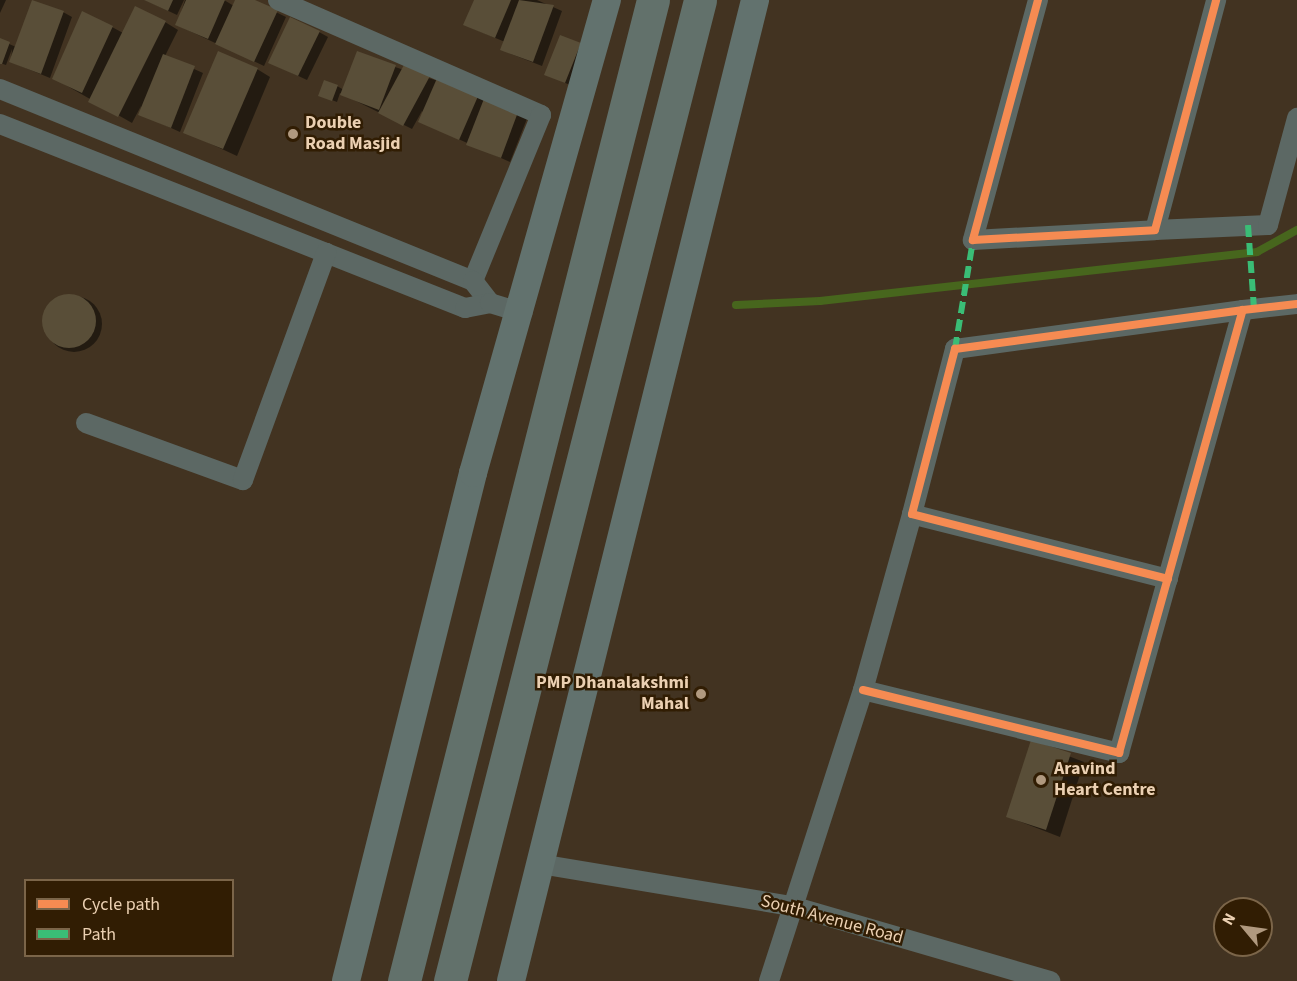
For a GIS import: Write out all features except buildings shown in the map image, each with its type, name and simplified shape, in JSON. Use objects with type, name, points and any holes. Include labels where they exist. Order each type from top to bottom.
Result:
[{"type":"highway","points":[[404,981],[653,0]]},
{"type":"highway","points":[[450,981],[700,0]]},
{"type":"main road","points":[[346,981],[473,473],[523,313],[608,0]]},
{"type":"main road","points":[[511,981],[756,0]]},
{"type":"street","points":[[278,0],[541,115],[473,282]]},
{"type":"street","points":[[1038,0],[973,240],[1268,225],[1297,118]]},
{"type":"street","points":[[1155,230],[1216,0]]},
{"type":"street","points":[[0,89],[473,282],[490,303]]},
{"type":"street","points":[[0,124],[465,308],[490,303],[523,313]]},
{"type":"street","points":[[86,423],[243,480],[326,253]]},
{"type":"street","points":[[770,981],[792,906],[863,690],[955,349],[1297,304]]},
{"type":"street","points":[[863,690],[1119,753],[1244,310]]},
{"type":"street","points":[[912,514],[1168,579]]},
{"type":"street","name":"South Avenue Road","points":[[540,864],[792,906],[1050,981]]},
{"type":"waterway","points":[[736,305],[820,301],[1257,252],[1297,230]]},
{"type":"marked path","points":[[1248,225],[1254,309]]},
{"type":"marked path","points":[[955,349],[973,240]]},
{"type":"cycle path","points":[[1038,0],[973,240],[1155,230],[1216,0]]},
{"type":"cycle path","points":[[863,690],[1119,753],[1243,310],[1297,304]]},
{"type":"cycle path","points":[[1168,579],[912,514],[955,349],[1243,310]]},
{"type":"place","name":"Double Road Masjid","points":[[293,134]]},
{"type":"place","name":"PMP Dhanalakshmi Mahal","points":[[701,694]]},
{"type":"place","name":"Aravind Heart Centre","points":[[1041,780]]}]
